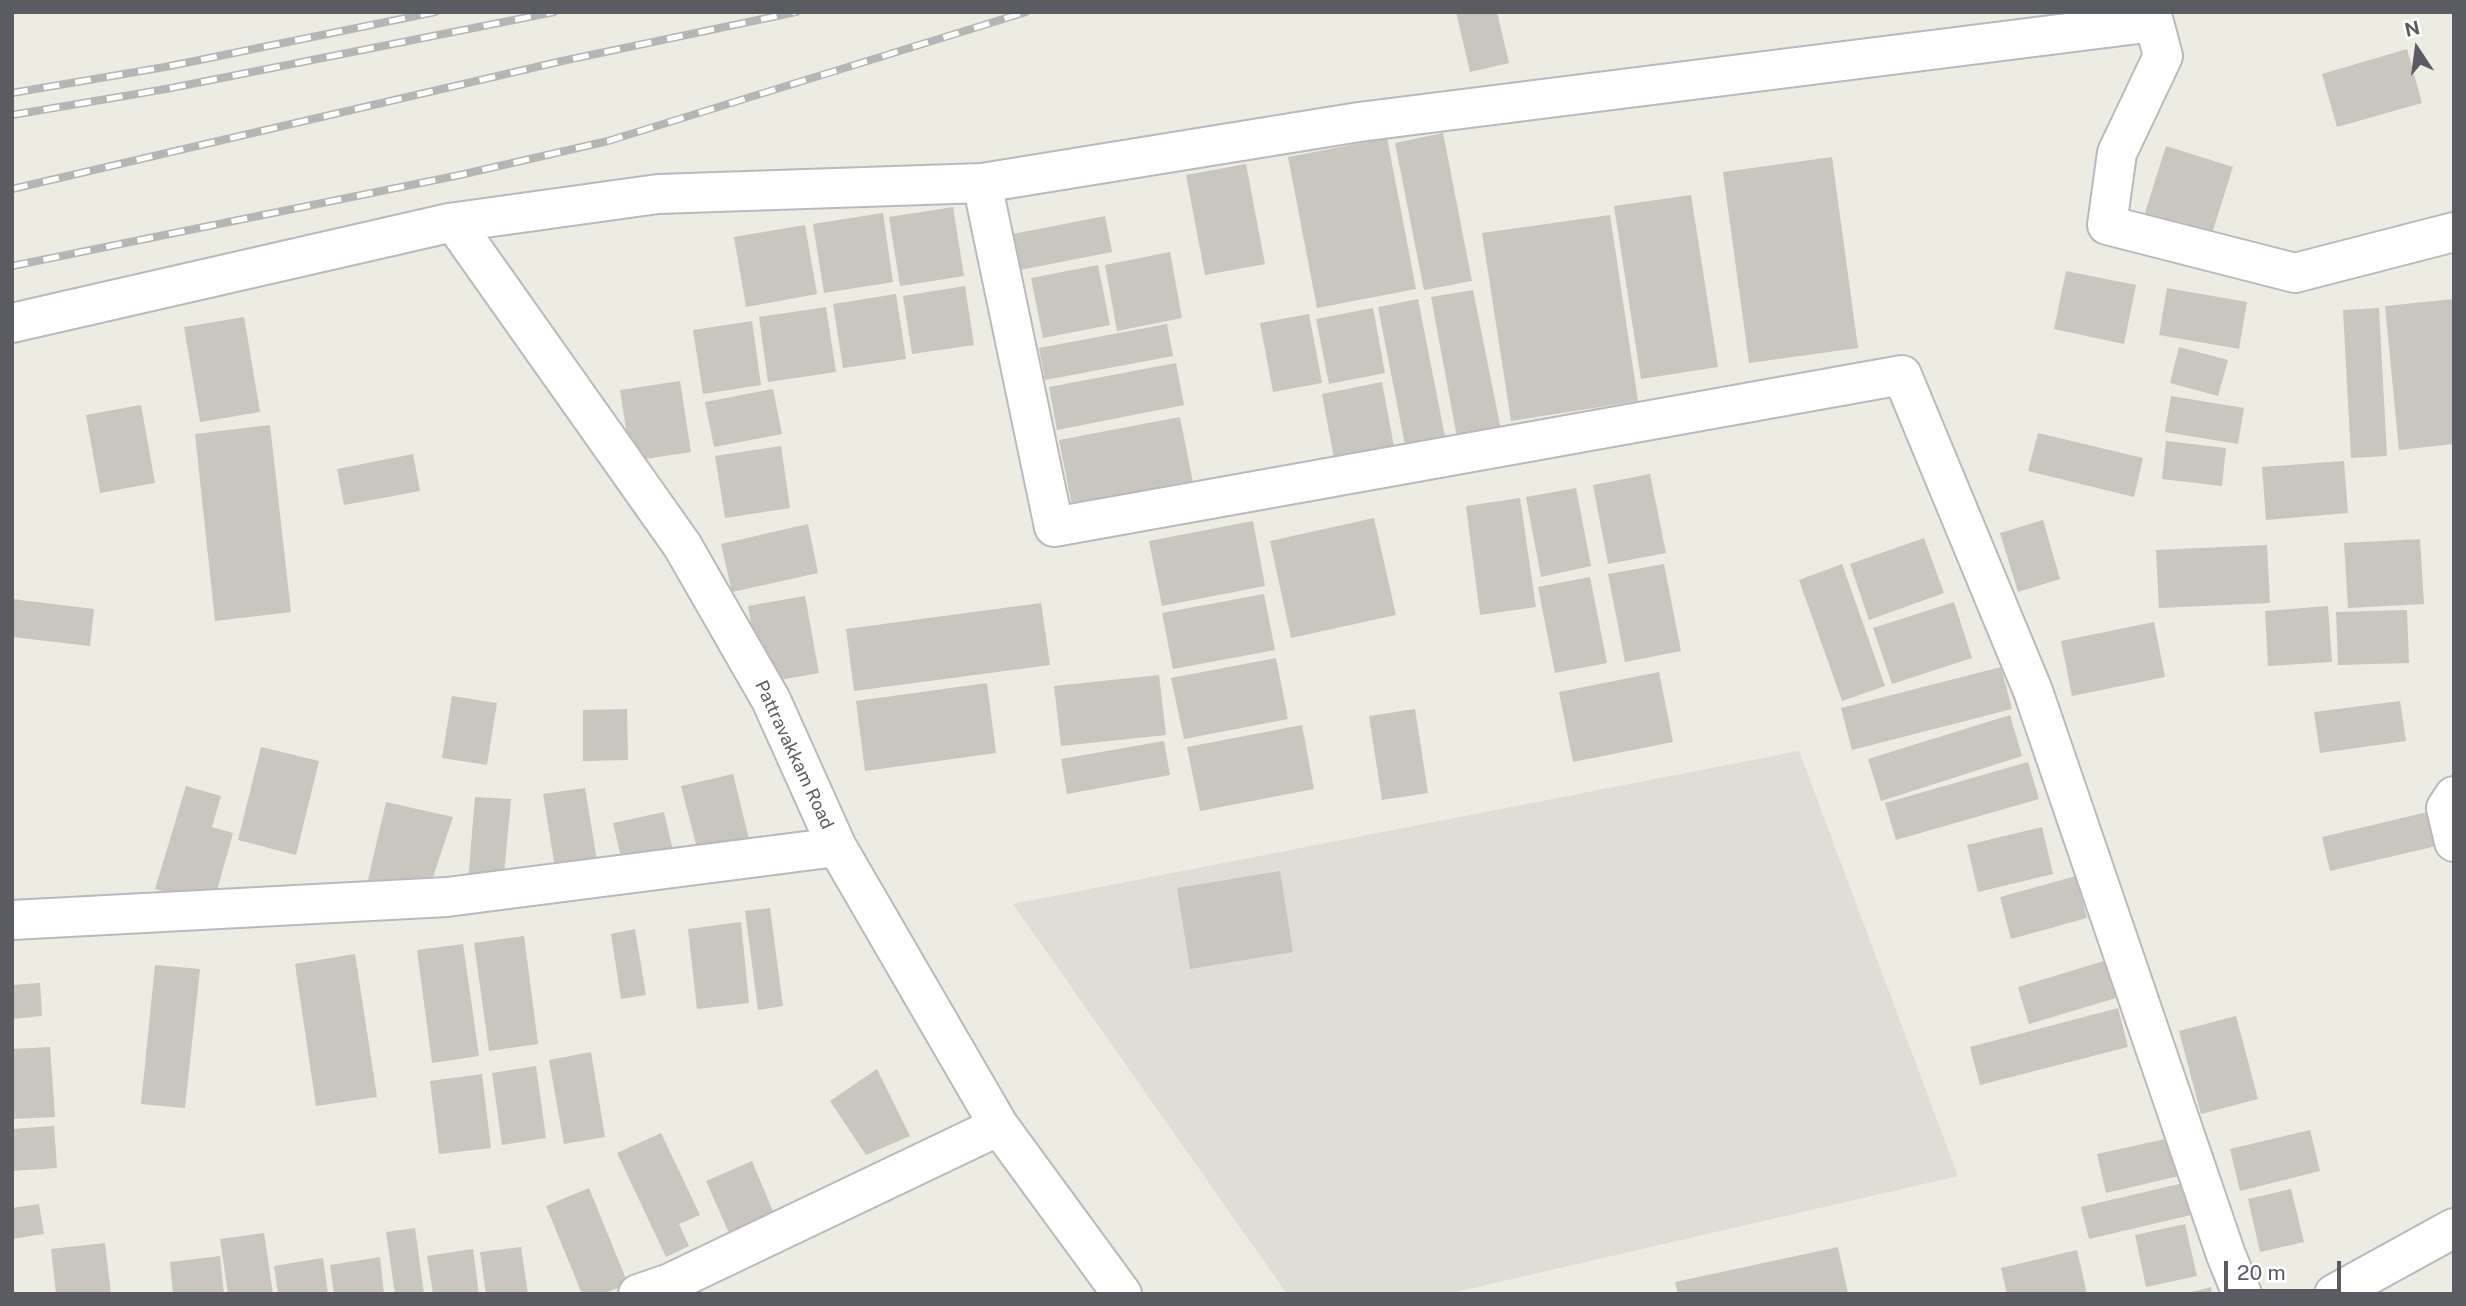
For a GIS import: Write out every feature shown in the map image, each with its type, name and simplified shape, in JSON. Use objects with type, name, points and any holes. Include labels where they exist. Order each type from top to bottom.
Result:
[{"type":"street","points":[[12,323],[449,223],[455,225],[658,194],[982,183],[1359,122],[2154,22],[2163,56],[2118,153],[2107,225],[2295,273],[2454,232]]},
{"type":"street","points":[[982,183],[1054,527],[1902,375],[2034,691],[2242,1294]]},
{"type":"street","name":"Pattravakkam Road","points":[[455,225],[682,545],[771,700],[837,847],[999,1126],[1122,1294]]},
{"type":"street","points":[[2454,796],[2446,808],[2454,842]]},
{"type":"street","points":[[12,920],[447,897],[837,847]]},
{"type":"street","points":[[638,1294],[670,1283],[999,1126]]},
{"type":"street","points":[[2334,1294],[2454,1228]]},
{"type":"shaded area","points":[[1799,751],[1958,1176],[1447,1294],[1287,1294],[1013,904]]},
{"type":"building","points":[[1456,12],[1497,12],[1509,63],[1470,72]]},
{"type":"building","points":[[2407,49],[2422,103],[2337,127],[2322,74]]},
{"type":"building","points":[[1443,133],[1472,281],[1424,290],[1395,143]]},
{"type":"building","points":[[1387,138],[1416,289],[1317,308],[1288,157]]},
{"type":"building","points":[[2166,146],[2233,167],[2209,243],[2142,222]]},
{"type":"building","points":[[1832,157],[1858,348],[1749,363],[1723,172]]},
{"type":"building","points":[[1246,164],[1265,264],[1205,275],[1186,175]]},
{"type":"building","points":[[1691,195],[1718,367],[1641,379],[1614,206]]},
{"type":"building","points":[[953,207],[964,276],[900,286],[889,217]]},
{"type":"building","points":[[883,213],[893,282],[824,293],[813,224]]},
{"type":"building","points":[[1610,215],[1638,401],[1511,421],[1482,233]]},
{"type":"building","points":[[1105,216],[1112,252],[1020,270],[1013,234]]},
{"type":"building","points":[[805,225],[817,294],[746,307],[734,237]]},
{"type":"building","points":[[1170,252],[1182,318],[1117,331],[1105,265]]},
{"type":"building","points":[[1098,265],[1110,325],[1043,338],[1031,278]]},
{"type":"building","points":[[2066,271],[2136,285],[2124,344],[2054,329]]},
{"type":"building","points":[[965,286],[974,345],[912,354],[903,296]]},
{"type":"building","points":[[2167,288],[2247,302],[2239,349],[2159,335]]},
{"type":"building","points":[[1473,290],[1502,435],[1458,443],[1431,297]]},
{"type":"building","points":[[896,294],[906,359],[843,368],[833,304]]},
{"type":"building","points":[[1418,299],[1446,442],[1406,450],[1378,307]]},
{"type":"building","points":[[2454,299],[2454,444],[2399,450],[2385,306]]},
{"type":"building","points":[[826,307],[836,372],[768,382],[759,317]]},
{"type":"building","points":[[1373,308],[1385,373],[1329,384],[1316,319]]},
{"type":"building","points":[[2379,308],[2387,456],[2351,458],[2343,310]]},
{"type":"building","points":[[1309,314],[1322,383],[1273,392],[1260,323]]},
{"type":"building","points":[[244,317],[260,412],[200,422],[184,327]]},
{"type":"building","points":[[752,321],[761,385],[703,394],[693,330]]},
{"type":"building","points":[[1167,324],[1173,356],[1045,380],[1039,348]]},
{"type":"building","points":[[2179,347],[2228,360],[2218,396],[2170,383]]},
{"type":"building","points":[[1176,363],[1184,405],[1057,430],[1049,387]]},
{"type":"building","points":[[680,381],[691,452],[631,461],[620,390]]},
{"type":"building","points":[[1382,382],[1396,457],[1336,469],[1322,394]]},
{"type":"building","points":[[773,389],[782,434],[714,447],[705,402]]},
{"type":"building","points":[[2171,396],[2244,408],[2238,444],[2165,432]]},
{"type":"building","points":[[141,405],[155,483],[100,493],[86,415]]},
{"type":"building","points":[[1180,417],[1193,483],[1072,506],[1059,440]]},
{"type":"building","points":[[270,425],[291,612],[215,621],[195,434]]},
{"type":"building","points":[[2038,433],[2143,458],[2134,497],[2028,471]]},
{"type":"building","points":[[2166,441],[2226,448],[2222,486],[2162,479]]},
{"type":"building","points":[[781,446],[790,508],[725,518],[715,456]]},
{"type":"building","points":[[413,454],[420,491],[344,505],[337,469]]},
{"type":"building","points":[[2344,461],[2348,513],[2266,520],[2262,467]]},
{"type":"building","points":[[1650,474],[1666,553],[1608,564],[1593,485]]},
{"type":"building","points":[[1576,488],[1591,566],[1541,577],[1526,497]]},
{"type":"building","points":[[1520,498],[1536,607],[1480,615],[1466,506]]},
{"type":"building","points":[[1374,518],[1396,615],[1291,638],[1270,541]]},
{"type":"building","points":[[2043,520],[2060,579],[2018,592],[2000,533]]},
{"type":"building","points":[[1253,521],[1265,586],[1162,606],[1149,541]]},
{"type":"building","points":[[808,524],[818,573],[732,592],[721,544]]},
{"type":"building","points":[[1924,538],[1944,593],[1869,620],[1850,564]]},
{"type":"building","points":[[2420,539],[2424,604],[2348,608],[2344,543]]},
{"type":"building","points":[[2267,545],[2270,603],[2159,608],[2156,550]]},
{"type":"building","points":[[1664,564],[1681,651],[1625,662],[1608,574]]},
{"type":"building","points":[[1842,564],[1885,686],[1842,701],[1799,580]]},
{"type":"building","points":[[1590,577],[1607,663],[1555,673],[1538,587]]},
{"type":"building","points":[[1264,594],[1275,650],[1173,669],[1162,613]]},
{"type":"building","points":[[805,596],[819,673],[762,683],[748,606]]},
{"type":"building","points":[[12,599],[94,609],[90,646],[12,637]]},
{"type":"building","points":[[1954,602],[1972,658],[1892,684],[1873,628]]},
{"type":"building","points":[[1041,603],[1050,665],[854,691],[846,629]]},
{"type":"building","points":[[2328,606],[2332,662],[2268,666],[2265,611]]},
{"type":"building","points":[[2407,610],[2409,663],[2338,665],[2336,612]]},
{"type":"building","points":[[2154,622],[2165,677],[2072,696],[2061,641]]},
{"type":"building","points":[[1276,658],[1288,719],[1184,739],[1171,678]]},
{"type":"building","points":[[2001,667],[2012,709],[1852,750],[1841,708]]},
{"type":"building","points":[[1659,672],[1673,742],[1573,762],[1559,692]]},
{"type":"building","points":[[1159,675],[1166,735],[1061,746],[1054,686]]},
{"type":"building","points":[[987,683],[996,753],[865,771],[856,701]]},
{"type":"building","points":[[452,696],[497,703],[487,765],[442,758]]},
{"type":"building","points":[[2400,701],[2406,741],[2320,753],[2314,712]]},
{"type":"building","points":[[627,709],[628,760],[583,761],[583,710]]},
{"type":"building","points":[[1415,709],[1428,793],[1382,800],[1369,716]]},
{"type":"building","points":[[2010,715],[2022,756],[1881,801],[1868,759]]},
{"type":"building","points":[[1302,725],[1314,789],[1200,811],[1187,747]]},
{"type":"building","points":[[1164,741],[1170,775],[1067,794],[1061,759]]},
{"type":"building","points":[[261,747],[319,761],[296,855],[238,840]]},
{"type":"building","points":[[2028,762],[2039,799],[1896,840],[1885,803]]},
{"type":"building","points":[[733,774],[749,839],[698,852],[681,786]]},
{"type":"building","points":[[186,786],[221,796],[212,827],[233,833],[213,905],[155,889]]},
{"type":"building","points":[[585,788],[599,873],[557,880],[543,794]]},
{"type":"building","points":[[475,797],[511,799],[503,885],[468,882]]},
{"type":"building","points":[[386,802],[453,817],[429,889],[365,893]]},
{"type":"building","points":[[2440,809],[2449,843],[2330,871],[2322,837]]},
{"type":"building","points":[[664,812],[674,855],[623,866],[613,823]]},
{"type":"building","points":[[2042,827],[2053,874],[1978,892],[1967,845]]},
{"type":"building","points":[[1280,871],[1293,952],[1190,969],[1177,888]]},
{"type":"building","points":[[2076,876],[2087,918],[2011,939],[2000,897]]},
{"type":"building","points":[[770,908],[783,1006],[758,1010],[745,911]]},
{"type":"building","points":[[741,922],[749,1003],[697,1009],[688,929]]},
{"type":"building","points":[[635,929],[646,995],[621,999],[611,934]]},
{"type":"building","points":[[524,936],[538,1044],[489,1051],[474,943]]},
{"type":"building","points":[[463,944],[479,1056],[432,1063],[417,950]]},
{"type":"building","points":[[355,954],[377,1097],[316,1106],[295,964]]},
{"type":"building","points":[[2104,961],[2116,998],[2029,1024],[2018,987]]},
{"type":"building","points":[[155,965],[200,969],[185,1108],[141,1104]]},
{"type":"building","points":[[40,983],[42,1016],[12,1019],[12,985]]},
{"type":"building","points":[[2118,1008],[2128,1047],[1980,1085],[1970,1047]]},
{"type":"building","points":[[2236,1016],[2258,1099],[2201,1114],[2179,1031]]},
{"type":"building","points":[[50,1047],[55,1117],[12,1119],[12,1049]]},
{"type":"building","points":[[591,1052],[605,1137],[564,1144],[549,1060]]},
{"type":"building","points":[[536,1066],[546,1138],[502,1145],[492,1073]]},
{"type":"building","points":[[877,1069],[910,1136],[866,1155],[830,1101]]},
{"type":"building","points":[[482,1074],[491,1148],[439,1154],[430,1081]]},
{"type":"building","points":[[54,1126],[57,1168],[12,1171],[12,1129]]},
{"type":"building","points":[[2310,1130],[2320,1171],[2240,1191],[2230,1149]]},
{"type":"building","points":[[661,1133],[700,1215],[679,1224],[689,1246],[666,1257],[617,1153]]},
{"type":"building","points":[[2170,1138],[2179,1176],[2106,1193],[2097,1154]]},
{"type":"building","points":[[752,1161],[777,1221],[732,1240],[706,1181]]},
{"type":"building","points":[[2183,1183],[2191,1215],[2089,1239],[2081,1207]]},
{"type":"building","points":[[589,1188],[628,1284],[603,1294],[582,1294],[546,1206]]},
{"type":"building","points":[[2291,1189],[2304,1242],[2260,1252],[2248,1199]]},
{"type":"building","points":[[39,1204],[44,1234],[12,1239],[12,1208]]},
{"type":"building","points":[[2185,1224],[2197,1276],[2146,1287],[2135,1235]]},
{"type":"building","points":[[415,1228],[424,1294],[395,1294],[386,1232]]},
{"type":"building","points":[[264,1233],[273,1294],[228,1294],[220,1239]]},
{"type":"building","points":[[105,1243],[111,1294],[56,1294],[51,1249]]},
{"type":"building","points":[[521,1247],[528,1294],[486,1294],[480,1252]]},
{"type":"building","points":[[1838,1247],[1848,1294],[1678,1294],[1675,1282]]},
{"type":"building","points":[[473,1249],[479,1294],[433,1294],[427,1256]]},
{"type":"building","points":[[2077,1250],[2087,1294],[2007,1294],[2001,1268]]},
{"type":"building","points":[[220,1256],[224,1294],[173,1294],[170,1262]]},
{"type":"building","points":[[380,1257],[384,1294],[334,1294],[330,1265]]},
{"type":"building","points":[[323,1258],[328,1294],[278,1294],[274,1266]]},
{"type":"building","points":[[2211,1287],[2212,1294],[2188,1294],[2188,1293]]},
{"type":"railway","points":[[12,93],[165,67],[435,12]]},
{"type":"railway","points":[[12,115],[166,89],[554,12]]},
{"type":"railway","points":[[12,189],[562,61],[796,12]]},
{"type":"railway","points":[[12,266],[460,175],[608,141],[1026,12]]}]
